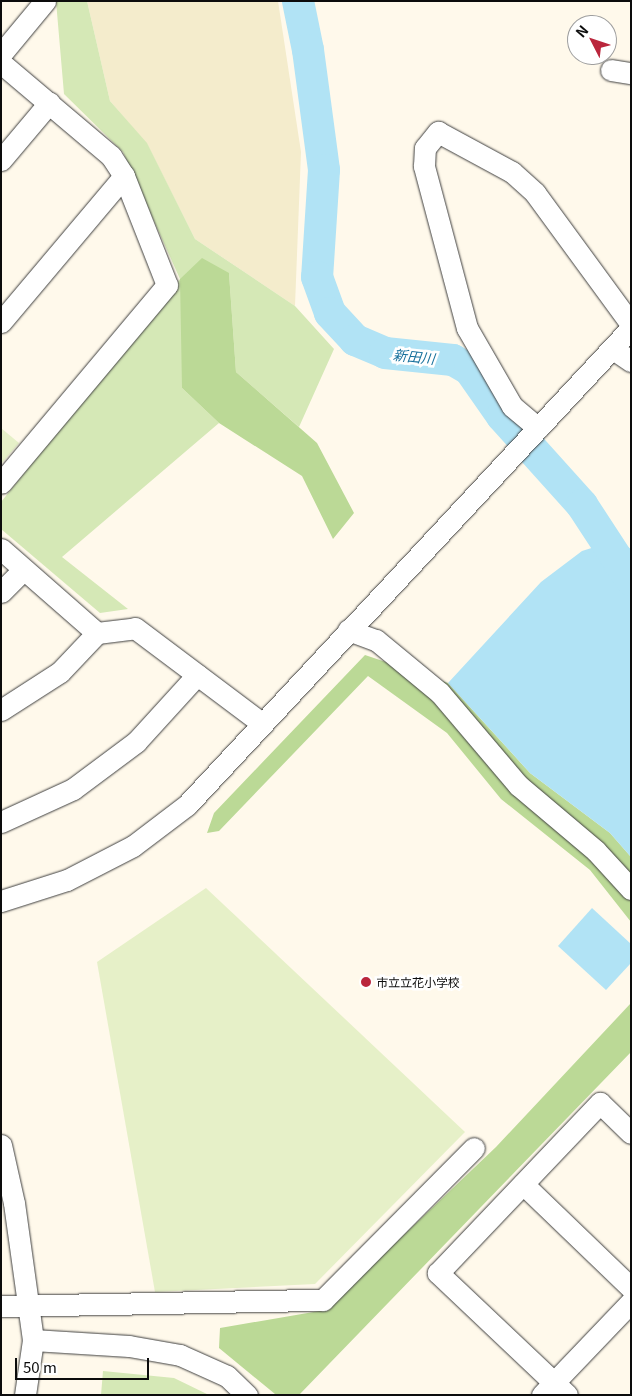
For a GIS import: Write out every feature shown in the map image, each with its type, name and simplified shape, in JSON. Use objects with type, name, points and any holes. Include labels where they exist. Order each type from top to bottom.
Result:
[{"type":"street","points":[[1,54],[45,1]]},
{"type":"street","points":[[1,63],[111,156],[124,176],[167,285],[1,482]]},
{"type":"street","points":[[1,160],[49,103]]},
{"type":"street","points":[[538,428],[512,406],[467,328],[424,166],[425,148],[438,132],[512,172],[534,193],[631,324]]},
{"type":"street","points":[[1,322],[124,176]]},
{"type":"street","points":[[1,901],[67,880],[134,846],[187,805],[631,328]]},
{"type":"street","points":[[613,349],[631,361]]},
{"type":"street","points":[[1,549],[97,633]]},
{"type":"street","points":[[1,592],[23,570]]},
{"type":"street","points":[[1,710],[60,672],[97,633],[135,628],[263,724]]},
{"type":"street","points":[[348,630],[376,640],[440,693],[518,784],[596,851],[631,889]]},
{"type":"street","points":[[1,822],[73,790],[128,748],[197,675]]},
{"type":"street","points":[[631,1133],[600,1103],[438,1273],[554,1391],[631,1302]]},
{"type":"street","points":[[1,1145],[30,1305],[34,1340],[25,1395]]},
{"type":"street","points":[[1,1306],[323,1300],[474,1148]]},
{"type":"street","points":[[523,1184],[631,1288]]},
{"type":"street","points":[[34,1340],[129,1346],[180,1356],[226,1376],[247,1395]]},
{"type":"shaded area","points":[[87,1],[278,1],[301,152],[295,306],[195,239],[147,144],[110,101]]},
{"type":"green space","points":[[56,1],[87,1],[110,101],[147,143],[195,239],[295,306],[334,349],[299,427],[236,372],[229,273],[182,388],[219,423],[62,557],[128,609],[100,613],[1,529],[1,502],[180,279],[123,152],[64,94]]},
{"type":"green space","points":[[202,258],[229,273],[236,372],[317,443],[354,513],[333,539],[302,476],[219,423],[182,388],[180,279]]},
{"type":"green space","points":[[1,428],[19,443],[1,464]]},
{"type":"green space","points":[[365,655],[448,683],[530,773],[610,833],[631,857],[631,922],[590,870],[501,799],[447,733],[368,676],[219,831],[207,833],[214,813]]},
{"type":"green space","points":[[206,888],[465,1132],[315,1284],[155,1292],[97,962]]},
{"type":"green space","points":[[631,1003],[631,1052],[299,1395],[275,1394],[219,1348],[220,1328],[325,1310],[496,1147]]},
{"type":"green space","points":[[103,1371],[174,1378],[209,1395],[101,1395]]},
{"type":"water","points":[[617,540],[631,549],[631,857],[610,833],[530,773],[448,683],[541,582],[582,551]]},
{"type":"water","points":[[592,908],[631,944],[631,963],[606,990],[558,946]]},
{"type":"waterway","name":"新田川","points":[[298,1],[308,50],[324,170],[317,277],[330,313],[355,340],[385,353],[453,360],[470,370],[502,416],[582,505],[631,580]]},
{"type":"place","name":"市立立花小学校","points":[[366,982]]}]
